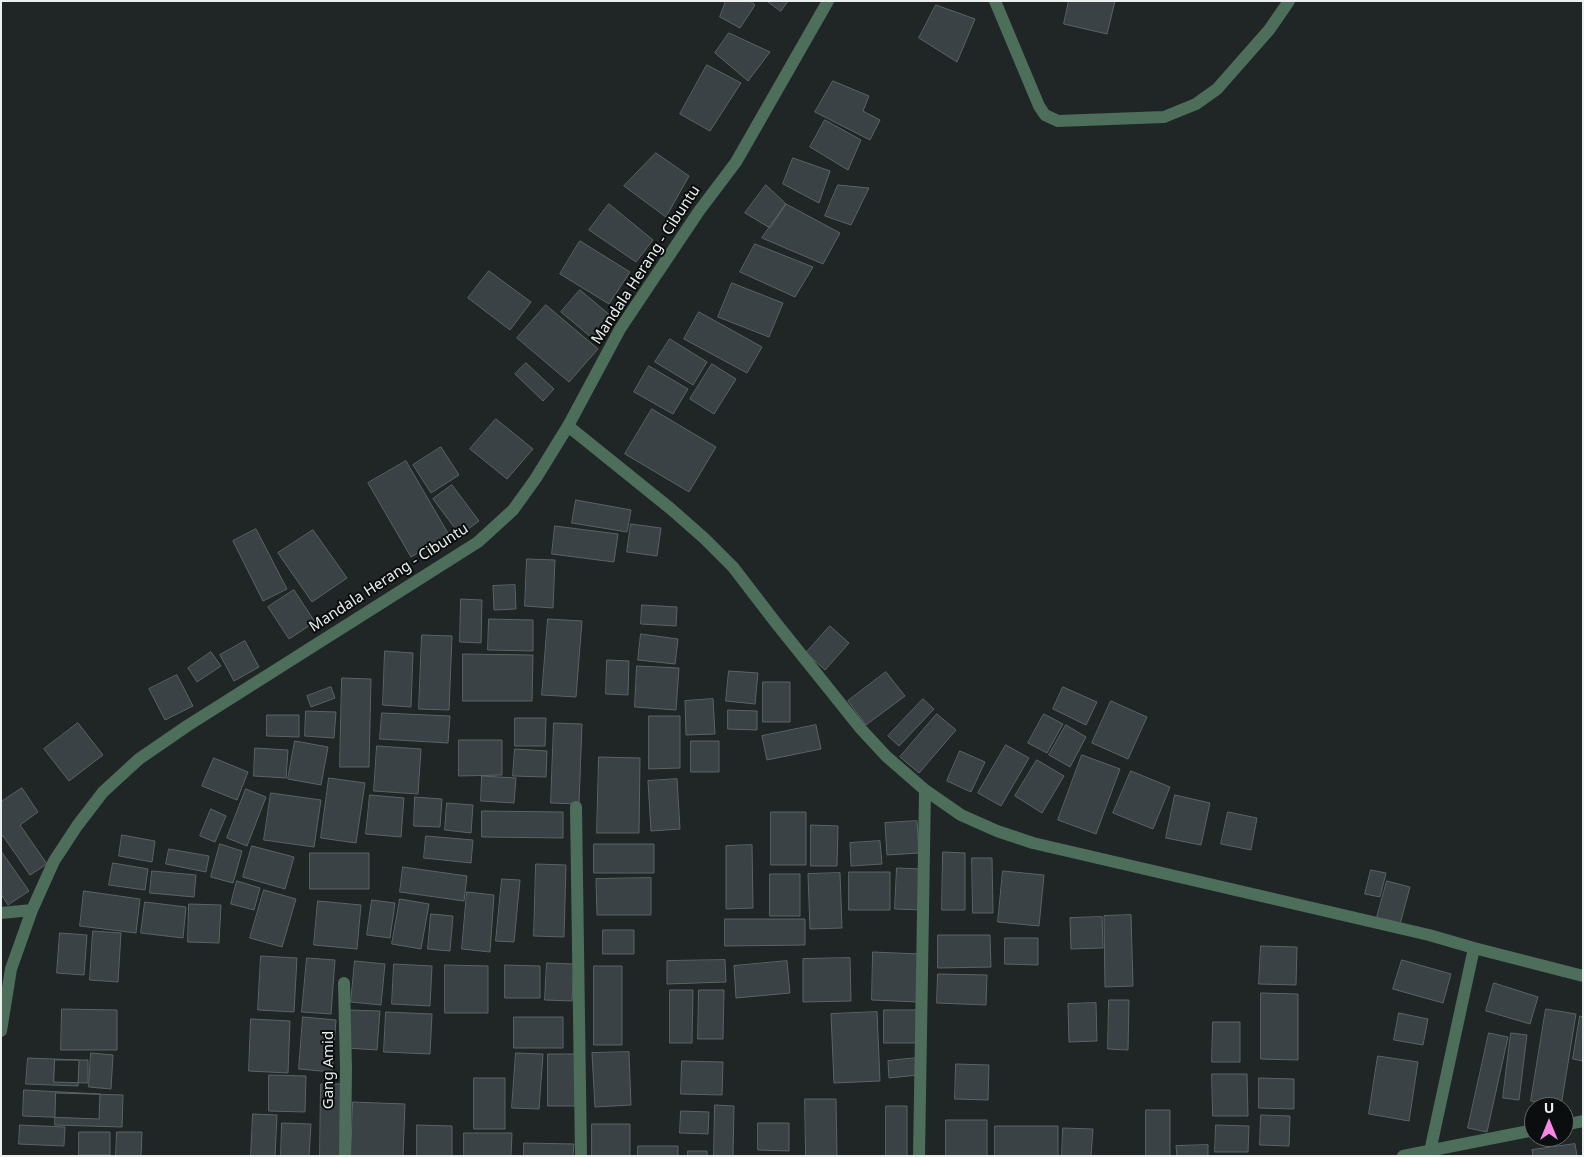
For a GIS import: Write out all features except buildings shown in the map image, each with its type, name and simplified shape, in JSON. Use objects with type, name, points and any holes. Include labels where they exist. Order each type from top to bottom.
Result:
[{"type":"street","name":"Mandala Herang - Cibuntu","points":[[1,1031],[11,969],[32,910],[54,861],[77,826],[103,792],[139,759],[187,726],[478,542],[512,510],[536,478],[568,426],[620,329],[699,211],[736,162],[828,1]]},
{"type":"street","points":[[995,1],[1039,106],[1045,115],[1058,121],[1164,117],[1196,104],[1217,89],[1269,30],[1289,1]]},
{"type":"street","points":[[568,426],[705,538],[733,567],[776,623],[886,756],[924,790],[961,815],[997,831],[1033,842],[1409,931],[1583,976]]},
{"type":"street","points":[[920,1156],[924,790]]},
{"type":"street","points":[[576,808],[581,1156]]},
{"type":"street","points":[[1,913],[32,910]]},
{"type":"street","points":[[1429,1153],[1474,948]]},
{"type":"street","name":"Gang Amid","points":[[344,983],[346,1069],[345,1156]]},
{"type":"street","points":[[1402,1156],[1429,1153],[1524,1132]]}]
